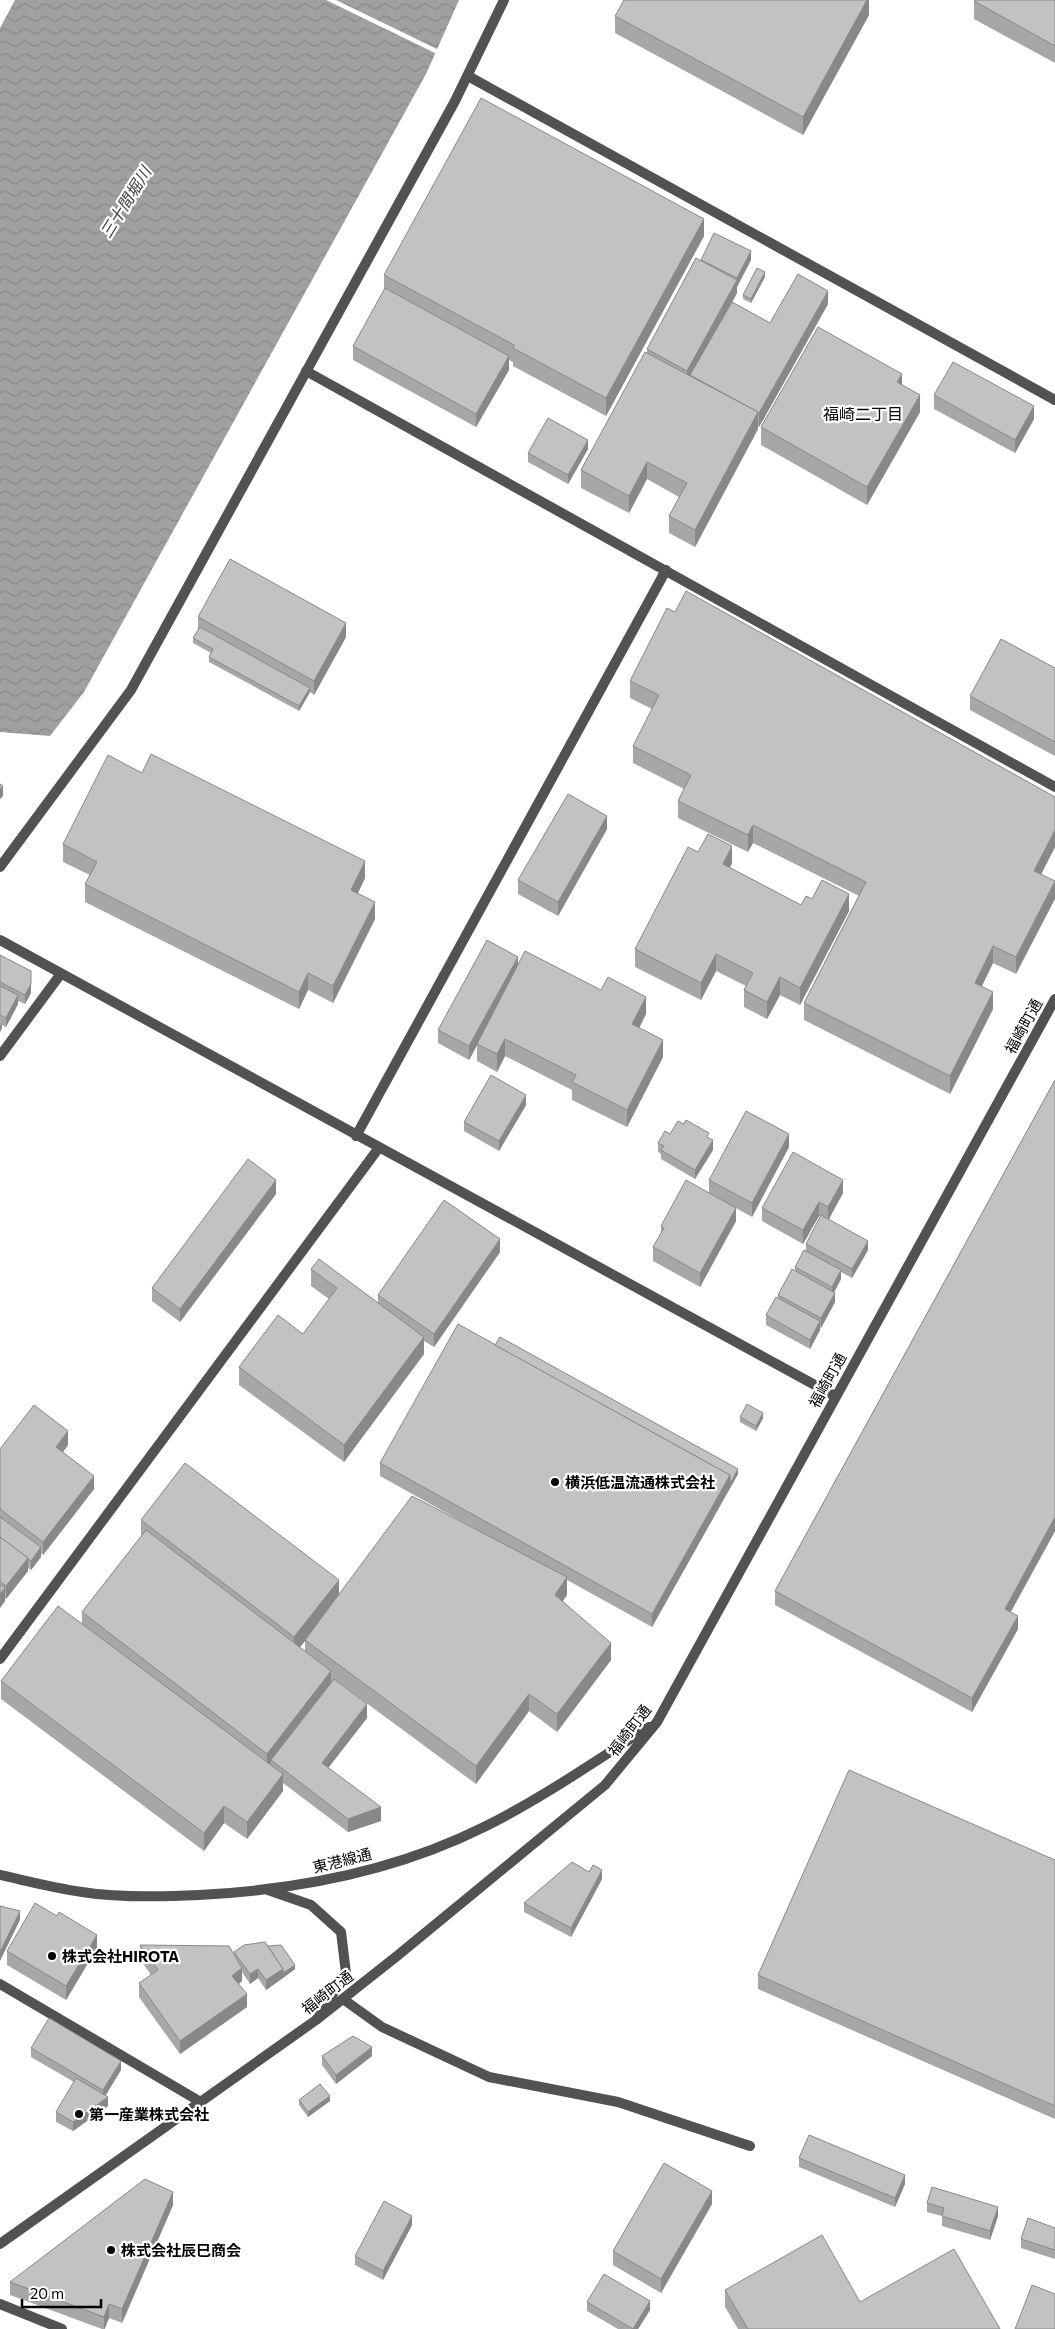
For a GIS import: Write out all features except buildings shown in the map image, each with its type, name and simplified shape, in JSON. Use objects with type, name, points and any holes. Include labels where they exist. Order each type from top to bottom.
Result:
[{"type":"street","points":[[0,867],[131,690],[468,76],[504,0]]},
{"type":"street","points":[[468,76],[1055,400]]},
{"type":"street","points":[[306,371],[1055,787]]},
{"type":"street","points":[[356,1136],[666,570]]},
{"type":"street","points":[[0,940],[378,1149],[835,1396]]},
{"type":"street","points":[[0,1056],[60,974]]},
{"type":"street","name":"福崎町通","points":[[0,2244],[199,2101],[316,2020],[605,1785],[657,1722],[1055,999]]},
{"type":"street","points":[[0,1659],[378,1149]]},
{"type":"street","name":"東港線通","points":[[0,1875],[83,1892],[160,1897],[268,1890],[318,1882],[437,1848],[461,1838],[551,1789],[657,1722]]},
{"type":"street","points":[[268,1890],[311,1905],[341,1932],[346,1973],[316,2020]]},
{"type":"street","points":[[0,1984],[199,2101]]},
{"type":"street","points":[[343,1999],[382,2027],[489,2077],[618,2102],[750,2146]]},
{"type":"street","points":[[0,2304],[62,2329]]},
{"type":"water","name":"三十間堀川","points":[[15,0],[459,0],[426,74],[84,692],[50,736],[0,732],[0,28]]},
{"type":"pier","points":[[326,0],[336,0],[439,50],[437,54]]},
{"type":"place","name":"横浜低温流通株式会社","points":[[555,1482]]},
{"type":"place","name":"株式会社HIROTA","points":[[52,1956]]},
{"type":"place","name":"第一産業株式会社","points":[[79,2114]]},
{"type":"place","name":"株式会社辰巳商会","points":[[111,2250]]},
{"type":"district","name":"福崎二丁目","points":[[863,413]]}]
